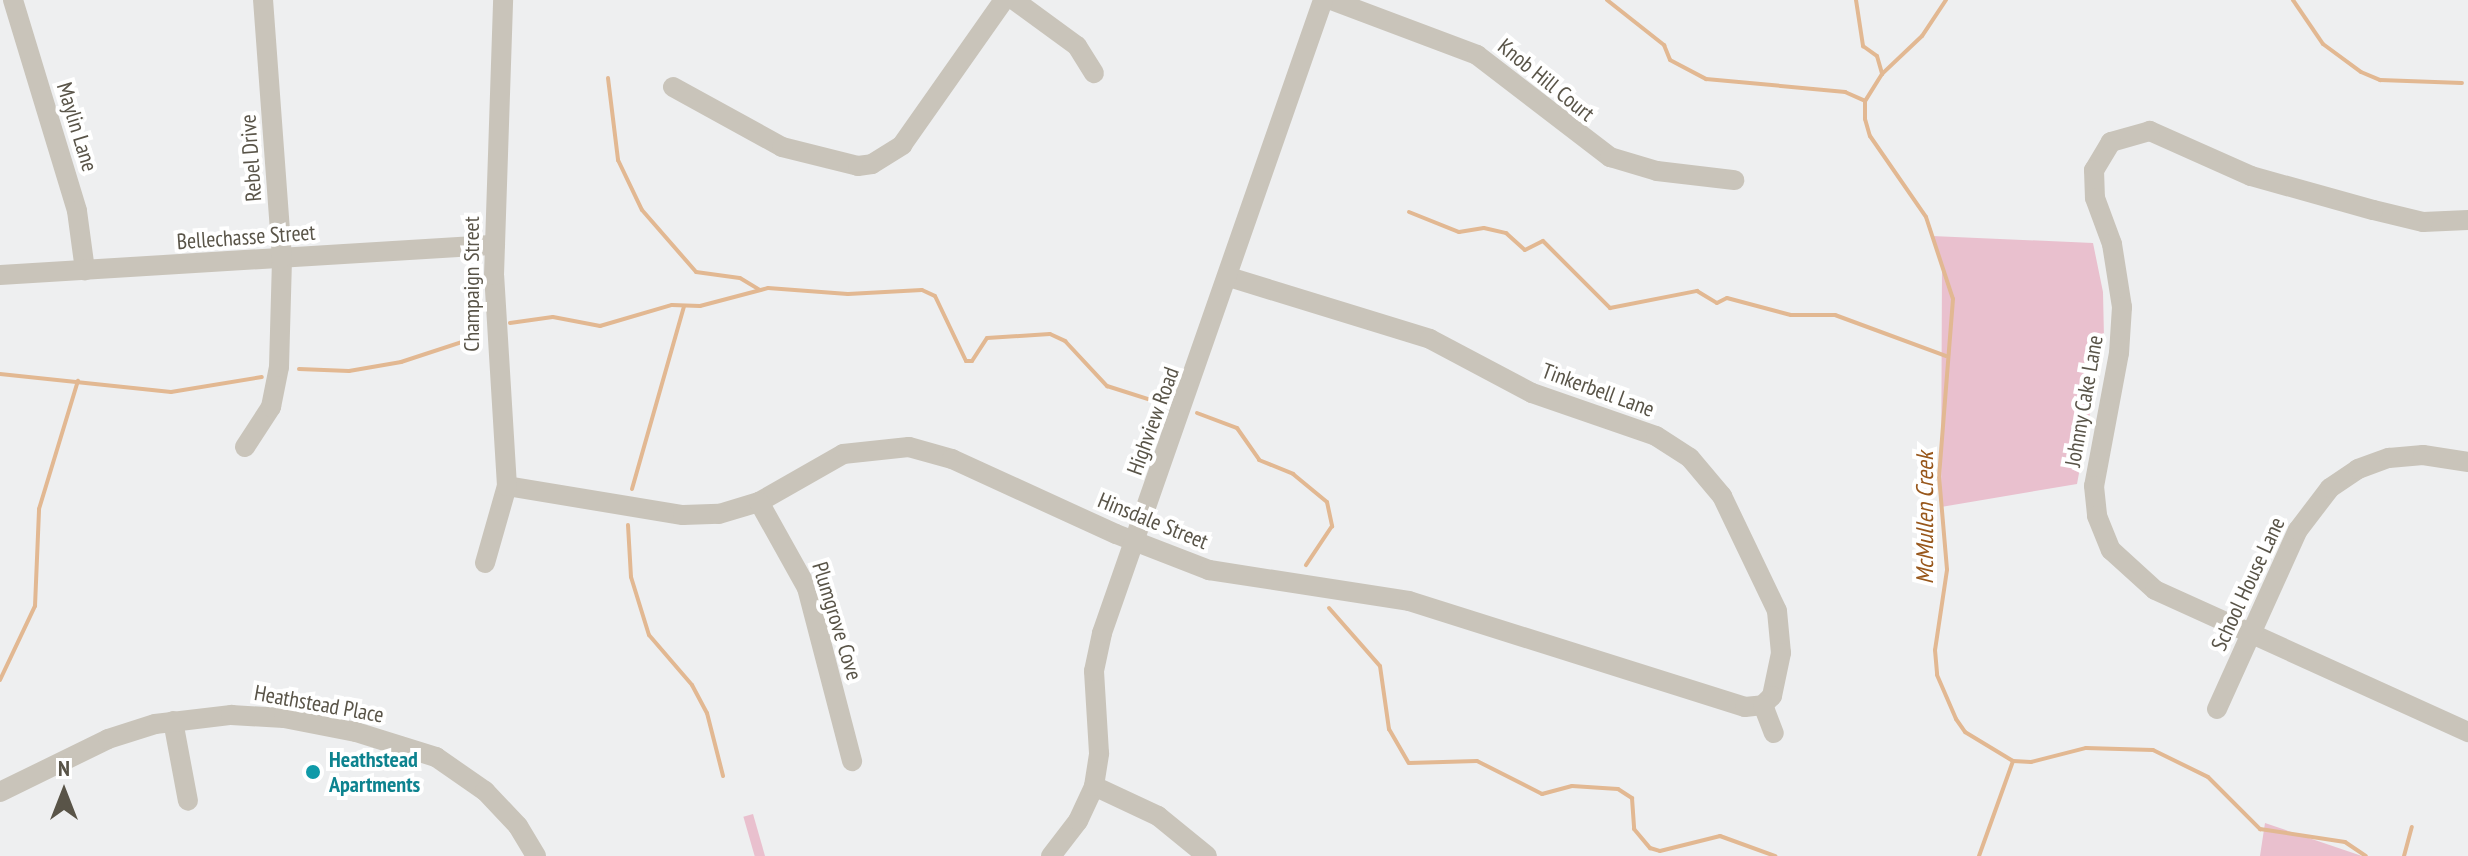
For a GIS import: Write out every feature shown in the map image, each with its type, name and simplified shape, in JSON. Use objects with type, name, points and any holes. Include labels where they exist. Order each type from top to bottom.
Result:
[{"type":"street","name":"Maylin Lane","points":[[13,0],[77,211],[85,270]]},
{"type":"street","name":"Rebel Drive","points":[[245,447],[264,422],[277,382],[282,258],[263,0]]},
{"type":"street","name":"Champaign Street","points":[[485,563],[507,486],[494,330],[503,0]]},
{"type":"street","points":[[673,87],[773,143],[824,159],[872,164],[902,145],[1004,0]]},
{"type":"street","points":[[1014,0],[1077,46],[1094,73]]},
{"type":"street","name":"Highview Road","points":[[1051,856],[1078,821],[1094,786],[1099,753],[1096,658],[1323,0]]},
{"type":"street","name":"Knob Hill Court","points":[[1331,0],[1477,55],[1610,157],[1657,171],[1734,180]]},
{"type":"street","name":"Johnny Cake Lane","points":[[2468,220],[2423,222],[2251,176],[2150,131],[2120,137],[2098,157],[2093,184],[2112,244],[2122,307],[2119,353],[2094,486],[2102,534],[2138,579],[2468,732]]},
{"type":"street","name":"Bellechasse Street","points":[[0,275],[495,245]]},
{"type":"street","name":"Tinkerbell Lane","points":[[1229,277],[1430,339],[1532,393],[1656,436],[1690,458],[1722,496],[1777,611],[1781,653],[1772,696],[1763,705]]},
{"type":"street","name":"Hinsdale Street","points":[[507,486],[695,516],[759,502],[843,454],[909,447],[952,459],[1135,542],[1244,578],[1409,601],[1745,707],[1763,705]]},
{"type":"street","name":"School House Lane","points":[[2217,709],[2298,530],[2339,480],[2389,458],[2423,455],[2468,462]]},
{"type":"street","name":"Plumgrove Cove","points":[[759,502],[807,588],[852,761]]},
{"type":"street","points":[[1763,705],[1774,733]]},
{"type":"street","name":"Heathstead Place","points":[[5,787],[108,739],[173,721],[231,715],[284,718],[421,750],[485,791],[518,826],[536,856]]},
{"type":"street","points":[[173,721],[188,801]]},
{"type":"street","points":[[1094,786],[1158,816],[1207,856]]},
{"type":"shaded area","points":[[1932,236],[2093,243],[2103,292],[2104,338],[2077,484],[1941,507],[1942,264]]},
{"type":"shaded area","points":[[753,814],[765,856],[755,856],[743,817]]},
{"type":"shaded area","points":[[2265,823],[2362,856],[2260,856]]},
{"type":"waterway","points":[[1607,0],[1664,45],[1670,60],[1706,79],[1845,92],[1865,101]]},
{"type":"waterway","points":[[1856,0],[1863,46],[1877,56],[1882,74]]},
{"type":"waterway","name":"McMullen Creek","points":[[1946,0],[1922,36],[1882,74],[1865,101],[1865,119],[1870,136],[1926,217],[1953,299],[1939,476],[1947,570],[1935,650],[1937,675],[1956,719],[1965,732],[2013,761],[2031,762],[2086,748],[2153,750],[2208,777],[2260,829],[2345,842],[2366,856]]},
{"type":"waterway","points":[[2293,0],[2323,44],[2361,72],[2380,80],[2462,83]]},
{"type":"waterway","points":[[608,78],[618,160],[642,210],[696,272],[740,278],[760,290]]},
{"type":"waterway","points":[[1409,212],[1459,232],[1484,228],[1506,233],[1525,250],[1543,241],[1610,308],[1697,291],[1717,303],[1727,298],[1791,315],[1835,315],[1946,356]]},
{"type":"waterway","points":[[510,323],[553,317],[600,326],[672,305],[700,306],[768,288],[848,294],[922,290],[935,296],[966,361],[972,361],[987,338],[1050,334],[1065,341],[1107,386],[1167,405]]},
{"type":"waterway","points":[[632,489],[684,306]]},
{"type":"waterway","points":[[299,369],[349,371],[401,362],[480,336]]},
{"type":"waterway","points":[[0,374],[171,392],[262,377]]},
{"type":"waterway","points":[[0,680],[35,606],[39,509],[78,381]]},
{"type":"waterway","points":[[1197,413],[1237,428],[1259,460],[1293,474],[1327,502],[1332,526],[1306,565]]},
{"type":"waterway","points":[[628,525],[631,577],[649,635],[692,685],[707,713],[723,776]]},
{"type":"waterway","points":[[1329,608],[1380,666],[1389,729],[1409,763],[1477,761],[1542,794],[1572,786],[1618,789],[1632,798],[1634,829],[1650,848],[1660,851],[1720,836],[1775,856]]},
{"type":"waterway","points":[[1979,856],[2013,761]]},
{"type":"waterway","points":[[2404,856],[2412,827]]},
{"type":"place","name":"Heathstead Apartments","points":[[313,772]]}]
